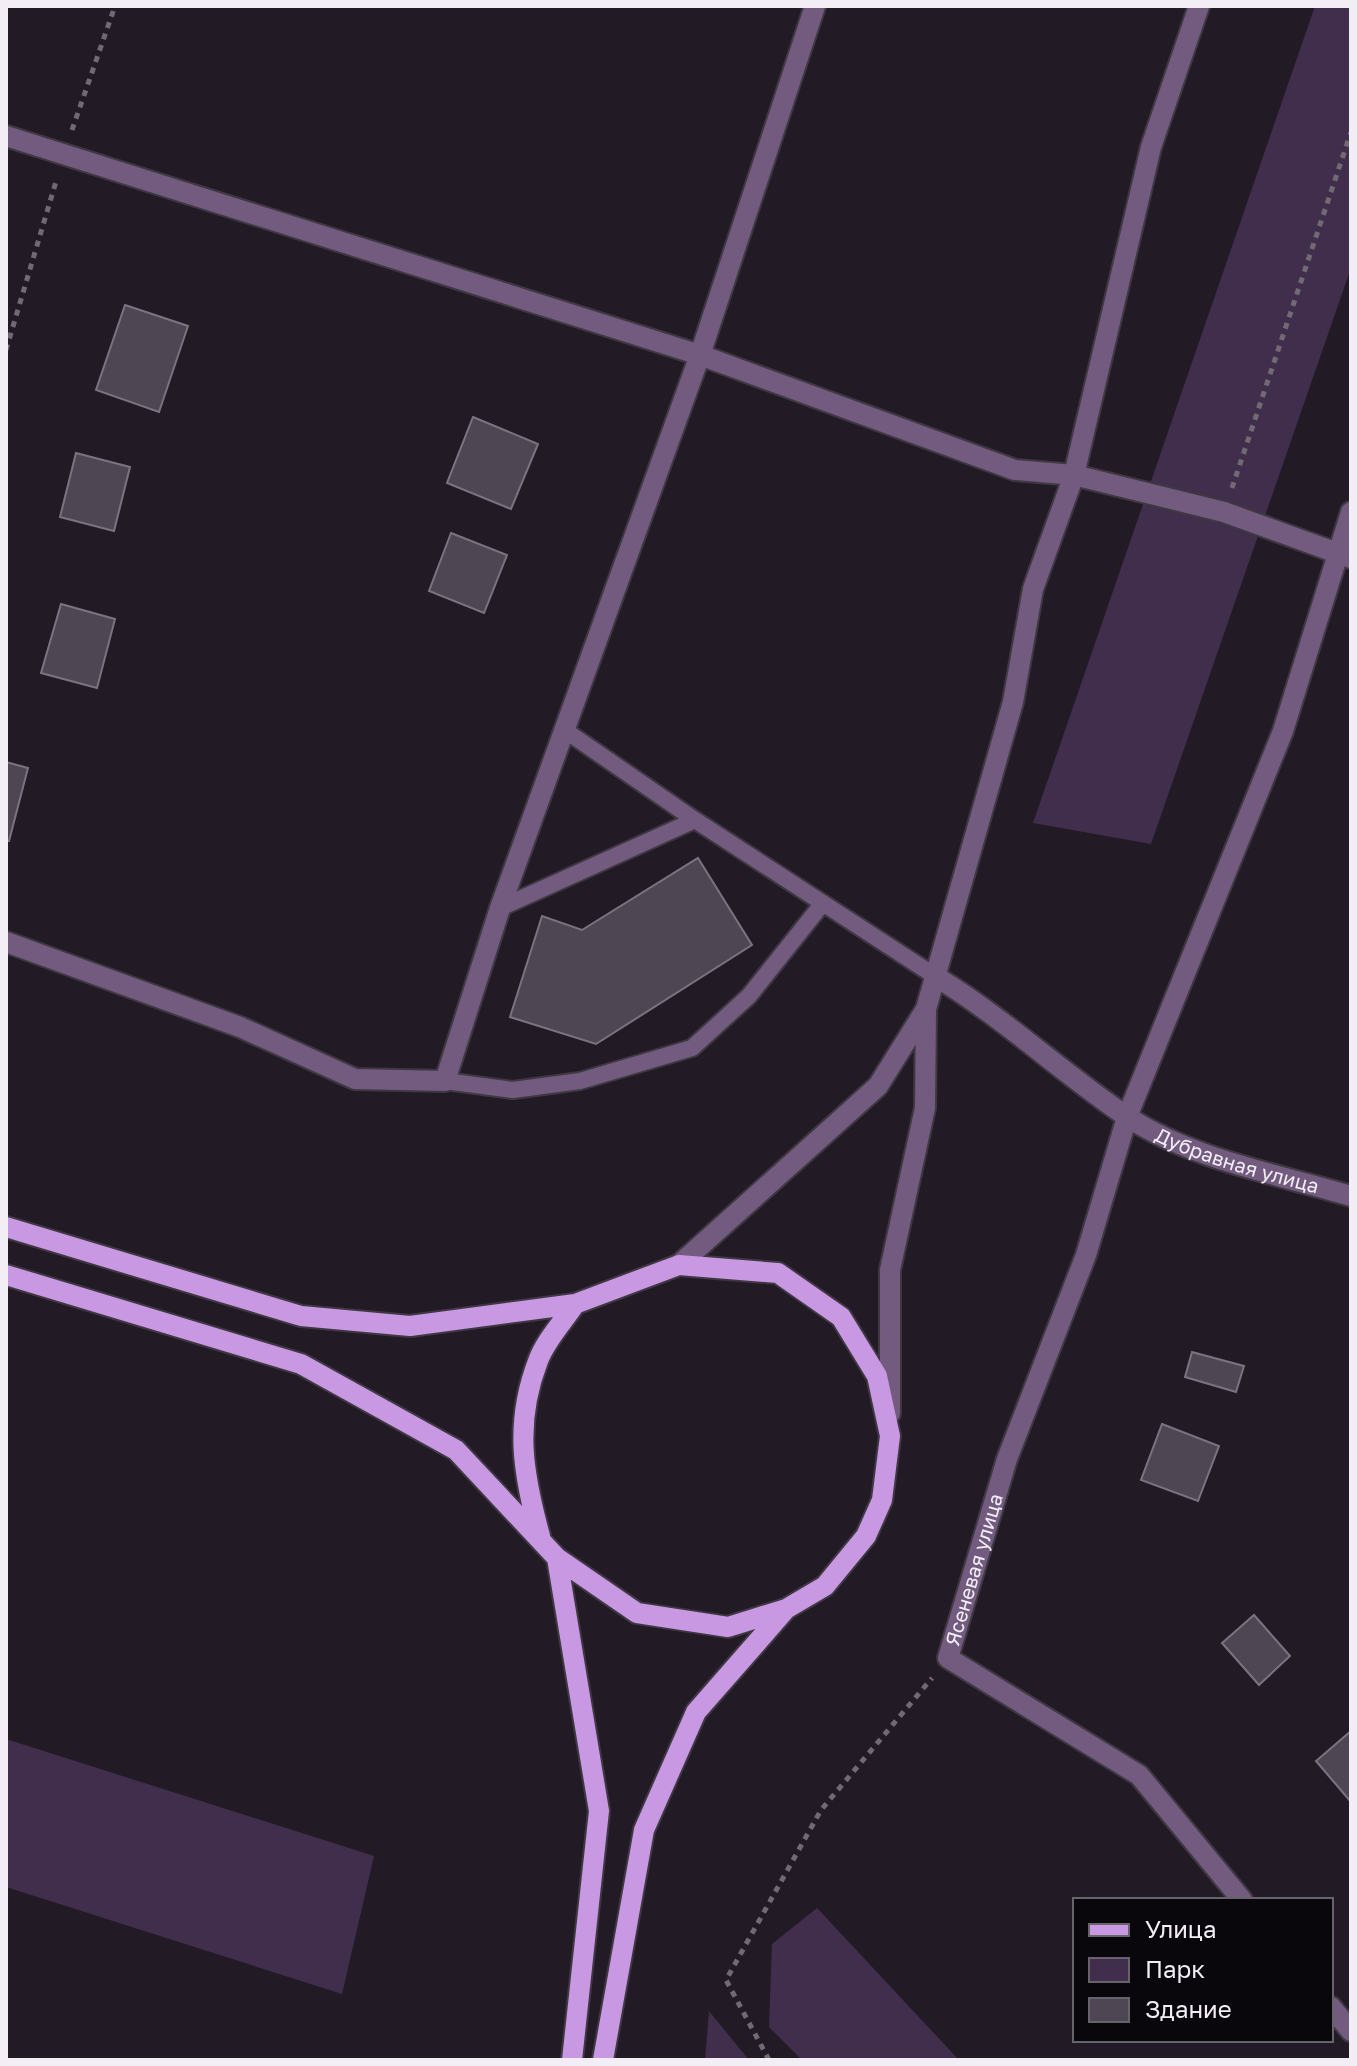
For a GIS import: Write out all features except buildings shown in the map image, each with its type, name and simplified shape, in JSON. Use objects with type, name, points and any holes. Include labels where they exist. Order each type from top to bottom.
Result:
[{"type":"main road","points":[[6,1227],[301,1316],[410,1326],[575,1304],[679,1265],[778,1273],[841,1317],[877,1376],[890,1436],[882,1500],[866,1536],[825,1586],[786,1609],[728,1627],[637,1613],[557,1558],[456,1450],[301,1364],[6,1275]]},
{"type":"main road","points":[[540,1539],[527,1488],[521,1424],[538,1358],[575,1304]]},
{"type":"main road","points":[[557,1558],[599,1811],[572,2060]]},
{"type":"main road","points":[[603,2060],[644,1830],[696,1712],[786,1609]]},
{"type":"street","points":[[6,942],[240,1027],[355,1079],[445,1081],[500,908],[700,355],[815,6]]},
{"type":"street","points":[[679,1265],[878,1086],[926,1009],[938,978],[1013,702],[1033,589],[1074,475],[1151,147],[1199,6]]},
{"type":"street","points":[[6,136],[700,355],[1015,470],[1074,475],[1224,512],[1344,555]]},
{"type":"street","name":"Ясеневая улица","points":[[1240,1898],[1139,1775],[948,1658],[1007,1459],[1086,1255],[1127,1117],[1283,731],[1344,555],[1351,512]]},
{"type":"street","name":"Дубравная улица","points":[[938,978],[992,1011],[1127,1117],[1185,1146],[1351,1196]]},
{"type":"street","points":[[890,1436],[890,1270],[925,1108],[926,1009]]},
{"type":"street","points":[[1333,2009],[1351,2031]]},
{"type":"lane","points":[[563,729],[695,820],[938,978]]},
{"type":"lane","points":[[500,908],[695,820]]},
{"type":"lane","points":[[445,1081],[513,1090],[593,1078],[692,1048],[749,996],[823,903]]},
{"type":"path","points":[[1224,512],[1351,132]]},
{"type":"path","points":[[769,2060],[726,1980],[821,1810],[948,1658]]},
{"type":"green space","points":[[1315,6],[1351,6],[1351,268],[1151,844],[1033,823]]},
{"type":"green space","points":[[6,1739],[374,1856],[342,1994],[6,1887]]},
{"type":"green space","points":[[817,1908],[959,2060],[802,2060],[769,2027],[772,1944]]},
{"type":"green space","points":[[709,2011],[749,2060],[705,2060]]}]
